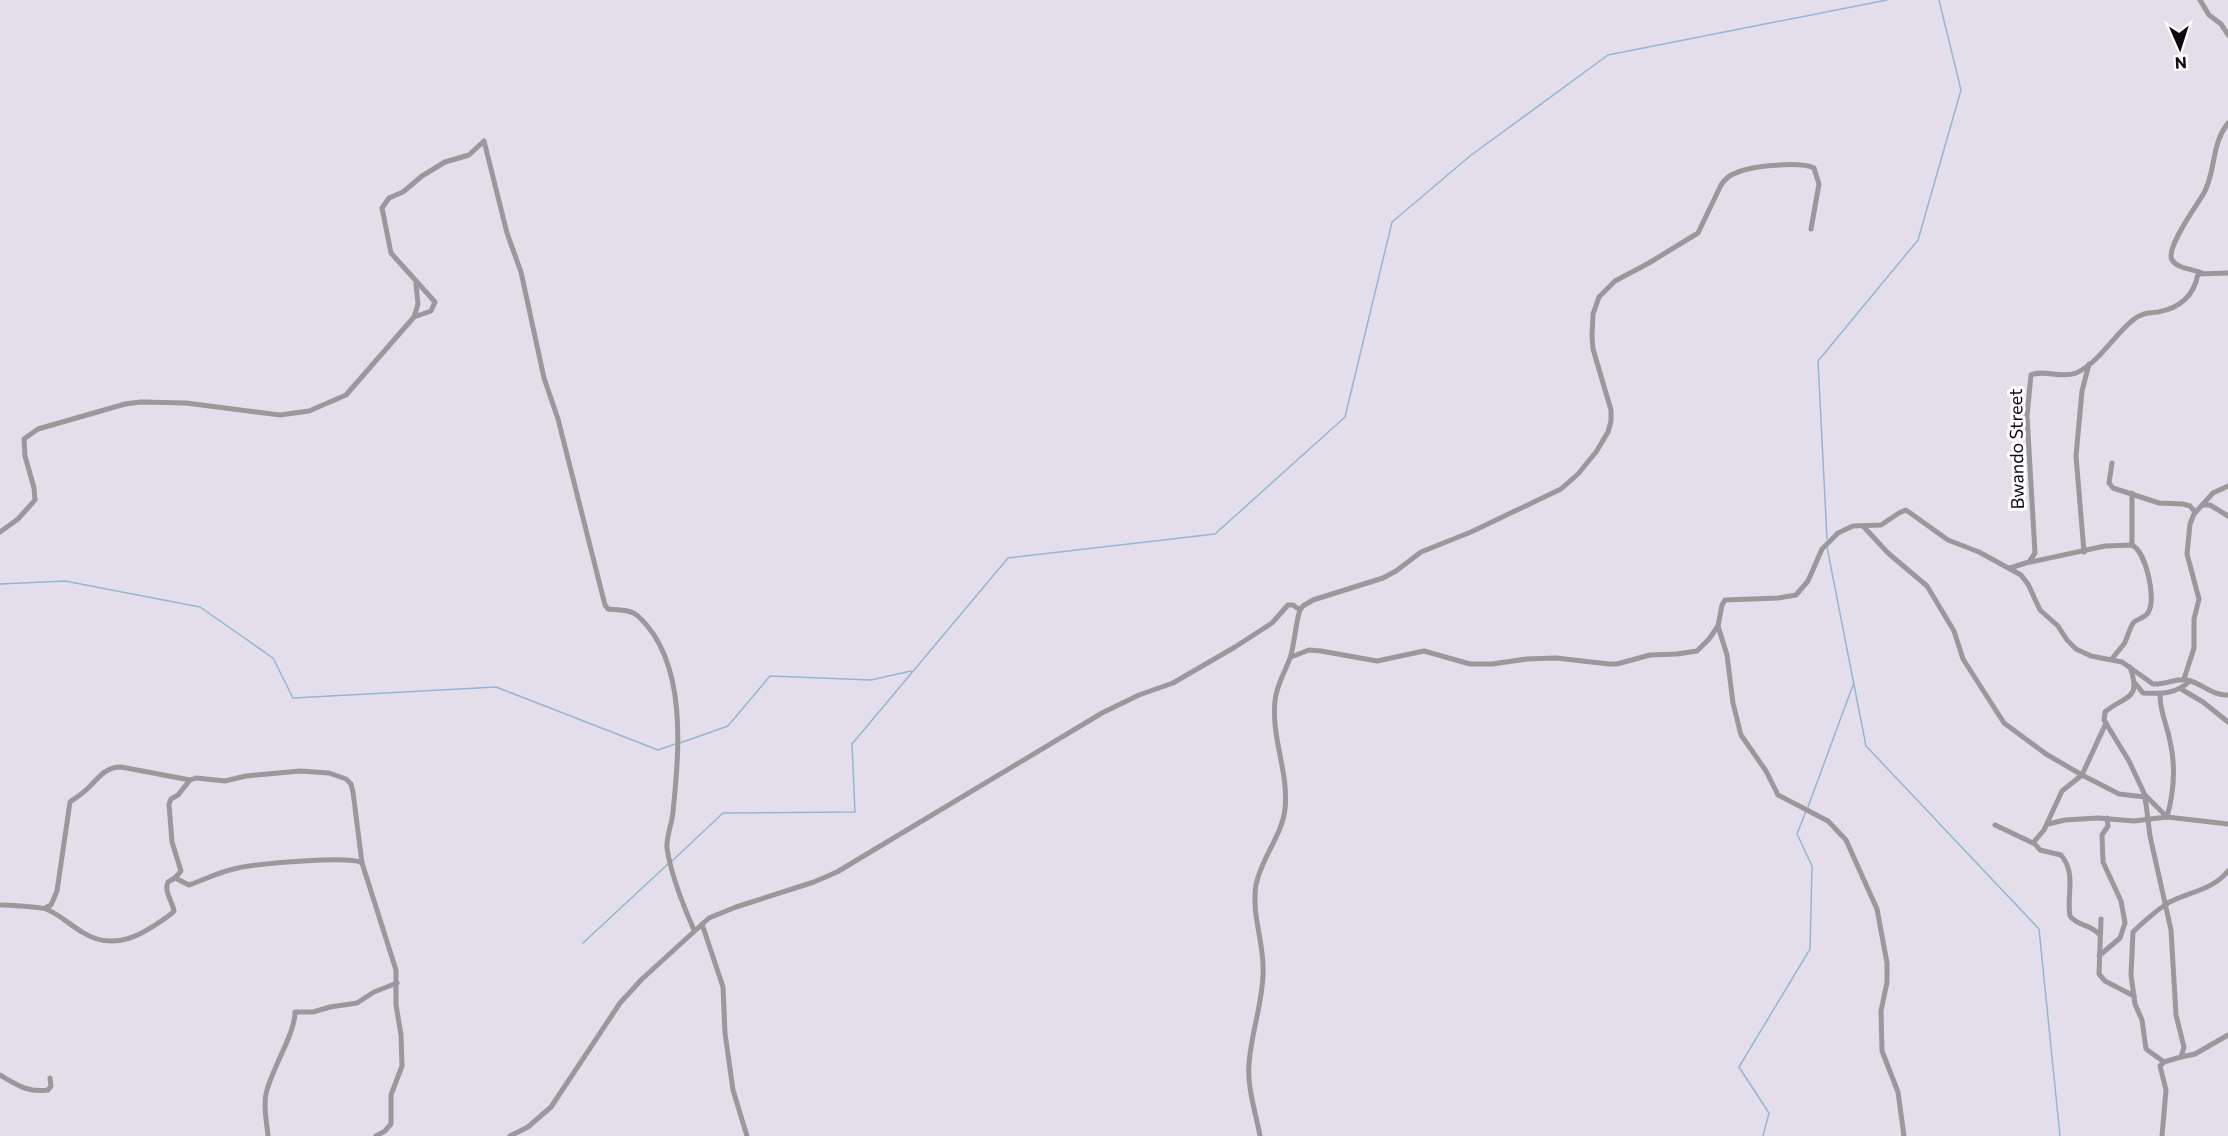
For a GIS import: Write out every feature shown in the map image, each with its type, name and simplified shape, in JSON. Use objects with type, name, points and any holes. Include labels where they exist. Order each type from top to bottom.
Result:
[{"type":"street","points":[[2200,0],[2209,15],[2221,24],[2228,35]]},
{"type":"street","points":[[2228,123],[2217,142],[2212,174],[2205,191],[2183,225],[2171,255],[2172,260],[2178,265],[2202,273],[2228,273]]},
{"type":"street","points":[[414,317],[431,311],[435,302],[390,250],[388,231],[382,214],[384,204],[389,198],[403,192],[444,162],[469,155],[484,141],[507,233],[521,272],[544,378],[558,419],[605,604],[608,609],[629,611],[638,616],[658,644],[672,680],[678,709],[678,743],[673,816],[667,846],[679,892],[694,930]]},
{"type":"street","points":[[1260,1136],[1249,1075],[1263,977],[1263,956],[1255,915],[1255,900],[1258,878],[1285,813],[1287,793],[1276,732],[1275,700],[1290,657],[1300,610],[1313,600],[1390,575],[1421,552],[1551,495],[1570,482],[1596,452],[1608,432],[1611,421],[1611,410],[1593,349],[1593,314],[1599,297],[1615,281],[1698,233],[1726,178],[1737,172],[1757,168],[1800,164],[1814,168],[1819,184],[1811,229]]},
{"type":"street","name":"Bwando Street","points":[[2029,562],[2033,558],[2035,547],[2027,416],[2031,375],[2037,373],[2062,376],[2072,374],[2089,364],[2139,315],[2164,310],[2181,303],[2192,292],[2197,275],[2202,273]]},
{"type":"street","points":[[0,532],[18,519],[35,500],[25,456],[24,439],[38,429],[124,404],[141,402],[186,403],[280,415],[309,411],[346,396],[414,317],[418,304],[416,281]]},
{"type":"street","points":[[2084,552],[2076,456],[2082,391],[2089,364]]},
{"type":"street","points":[[2112,463],[2110,486],[2159,503],[2183,504],[2193,508],[2195,512]]},
{"type":"street","points":[[2184,679],[2194,648],[2194,619],[2199,599],[2187,554],[2188,531],[2195,512],[2217,490],[2228,486]]},
{"type":"street","points":[[2132,493],[2132,545]]},
{"type":"street","points":[[2203,505],[2210,505],[2228,516]]},
{"type":"street","points":[[1290,657],[1309,650],[1377,661],[1424,651],[1470,664],[1556,658],[1609,664],[1650,655],[1697,651],[1718,626],[1725,600],[1778,598],[1796,594],[1804,587],[1816,560],[1829,540],[1845,528],[1881,525],[1906,510],[1948,540],[2010,568],[2024,578],[2040,610],[2058,626],[2071,645],[2091,656],[2112,659],[2130,666],[2150,683]]},
{"type":"street","points":[[1863,526],[1888,553],[1927,586],[1954,631],[1963,659],[2004,723],[2054,759],[2082,775],[2120,794],[2144,795],[2165,817]]},
{"type":"street","points":[[2010,568],[2106,546],[2132,545],[2136,547],[2144,560],[2150,581],[2151,607],[2145,617],[2133,624],[2123,645],[2112,659]]},
{"type":"street","points":[[510,1136],[528,1128],[551,1107],[620,1003],[642,979],[709,918],[736,907],[796,889],[837,872],[1102,713],[1139,695],[1173,683],[1234,647],[1272,624],[1288,605],[1293,605],[1300,610]]},
{"type":"street","points":[[1718,626],[1727,655],[1732,695],[1742,735],[1766,771],[1778,795],[1828,821],[1846,840],[1876,909],[1887,969],[1881,1011],[1882,1051],[1898,1092],[1904,1136]]},
{"type":"street","points":[[2130,666],[2135,684],[2143,693]]},
{"type":"street","points":[[2135,684],[2160,684],[2184,679],[2214,693],[2228,695]]},
{"type":"street","points":[[2181,1057],[2184,1047],[2176,1015],[2173,943],[2144,795],[2129,761],[2104,720],[2105,712],[2131,696],[2143,693],[2160,695],[2181,689],[2190,681]]},
{"type":"street","points":[[2131,696],[2135,684]]},
{"type":"street","points":[[2181,689],[2203,702],[2228,722]]},
{"type":"street","points":[[2150,833],[2156,823],[2165,817],[2172,798],[2174,771],[2170,740],[2160,708],[2160,695]]},
{"type":"street","points":[[2033,843],[2048,824],[2062,791],[2082,775],[2106,723]]},
{"type":"street","points":[[45,908],[51,905],[57,891],[70,802],[110,769],[117,767],[190,780],[196,778],[225,781],[246,776],[300,771],[329,773],[346,779],[351,784],[353,792],[362,863],[396,970],[396,1005],[401,1035],[402,1066],[391,1095],[391,1124],[376,1136]]},
{"type":"street","points":[[0,905],[45,908],[97,939],[128,939],[149,931],[174,910],[166,890],[168,882],[181,871],[172,842],[169,804],[190,780]]},
{"type":"street","points":[[2048,824],[2065,820],[2108,818],[2134,821],[2165,817],[2228,824]]},
{"type":"street","points":[[2099,957],[2120,938],[2125,923],[2121,901],[2103,862],[2102,836],[2108,826],[2108,818]]},
{"type":"street","points":[[1995,825],[2033,843],[2040,850],[2061,855],[2071,880],[2070,916],[2074,921],[2095,929],[2100,935]]},
{"type":"street","points":[[175,878],[189,885],[245,867],[333,860],[356,860],[362,863]]},
{"type":"street","points":[[2164,1062],[2146,1049],[2131,975],[2133,932],[2150,919],[2158,909],[2200,891],[2225,877],[2228,871]]},
{"type":"street","points":[[2100,920],[2101,978],[2134,996]]},
{"type":"street","points":[[702,924],[723,987],[725,1033],[733,1090],[747,1136]]},
{"type":"street","points":[[268,1136],[265,1096],[278,1058],[295,1023],[295,1012],[313,1012],[357,1003],[374,992],[396,983]]},
{"type":"street","points":[[2162,1136],[2166,1090],[2160,1068],[2164,1062],[2195,1054],[2228,1035]]},
{"type":"street","points":[[0,1076],[28,1091],[48,1090],[51,1086],[50,1078]]},
{"type":"waterway","points":[[672,861],[723,813],[855,812],[852,744],[1008,558],[1215,534],[1345,417],[1392,222],[1470,156],[1608,55],[1887,0]]},
{"type":"waterway","points":[[1827,539],[1818,361],[1918,240],[1961,90],[1939,0]]},
{"type":"waterway","points":[[1827,547],[1866,746],[2039,929],[2060,1136]]},
{"type":"waterway","points":[[0,584],[65,581],[200,607],[273,658],[293,698],[496,687],[658,750],[675,744]]},
{"type":"waterway","points":[[680,743],[728,726],[770,676],[871,680],[911,671]]},
{"type":"waterway","points":[[1808,807],[1853,685]]},
{"type":"waterway","points":[[1763,1136],[1769,1113],[1739,1067],[1810,949],[1812,866],[1797,834],[1806,811]]},
{"type":"waterway","points":[[583,943],[668,864]]}]
